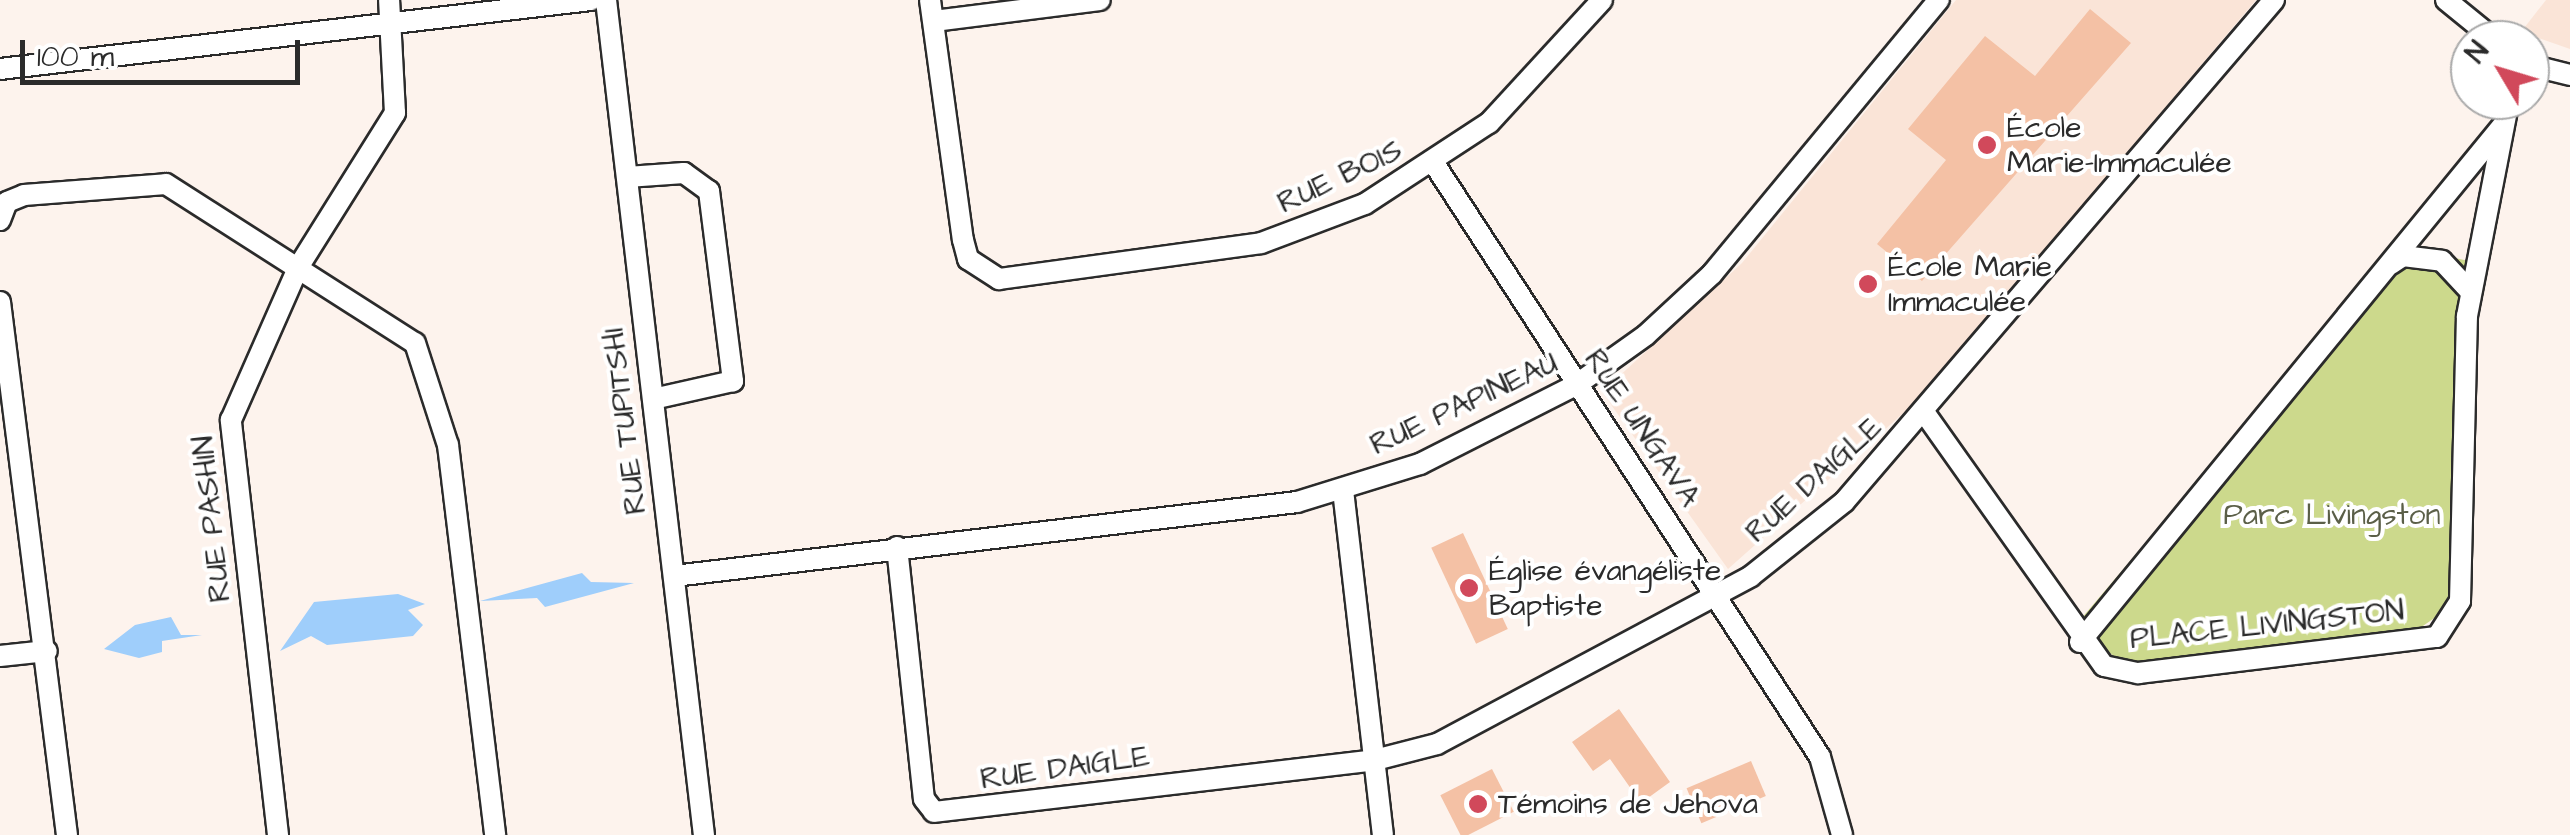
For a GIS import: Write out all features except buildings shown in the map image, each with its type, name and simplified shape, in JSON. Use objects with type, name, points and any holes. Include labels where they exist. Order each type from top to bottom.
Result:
[{"type":"street","name":"RUE PASHIN","points":[[278,835],[231,420],[235,394],[299,266],[395,113],[389,0]]},
{"type":"street","points":[[0,70],[592,0]]},
{"type":"street","name":"RUE TUPITSHI","points":[[606,0],[704,835]]},
{"type":"street","points":[[932,10],[1100,0]]},
{"type":"street","name":"RUE BOIS","points":[[932,10],[956,213],[978,268],[999,279],[1261,243],[1435,165],[1528,87],[1602,0]]},
{"type":"street","name":"RUE PAPINEAU","points":[[674,576],[1343,490],[1420,464],[1576,385],[1712,274],[1939,0]]},
{"type":"street","name":"RUE DAIGLE","points":[[897,548],[924,798],[942,812],[1374,760],[1452,737],[1716,594],[1844,502],[2274,0]]},
{"type":"street","points":[[2446,0],[2470,20]]},
{"type":"street","points":[[2080,642],[2500,120]]},
{"type":"street","name":"PLACE LIVINGSTON","points":[[1924,412],[2080,642],[2104,666],[2138,673],[2420,640],[2450,626],[2460,601],[2458,459],[2470,291],[2505,120]]},
{"type":"street","name":"RUE UNGAVA","points":[[1435,165],[1820,756],[1842,835]]},
{"type":"street","points":[[627,177],[684,173],[709,191],[732,381],[724,390],[653,399]]},
{"type":"street","points":[[0,220],[7,202],[24,194],[144,179],[188,196],[299,266],[428,360],[448,445],[495,835]]},
{"type":"street","points":[[2385,267],[2423,256],[2470,291]]},
{"type":"street","points":[[0,302],[47,651],[67,835]]},
{"type":"street","points":[[1343,490],[1383,835]]},
{"type":"street","points":[[0,656],[47,651]]},
{"type":"shaded area","name":"École Marie Immaculée","points":[[1956,0],[2256,0],[1918,400],[1728,569],[1602,392],[1742,263]]},
{"type":"shaded area","points":[[2546,0],[2570,0],[2570,49],[2550,42],[2550,20],[2530,20]]},
{"type":"green space","name":"Parc Livingston","points":[[2398,246],[2469,261],[2453,605],[2420,628],[2124,664],[2075,626]]},
{"type":"water","points":[[582,573],[591,582],[634,583],[545,607],[537,598],[480,601]]},
{"type":"water","points":[[398,594],[425,604],[408,610],[423,625],[413,636],[327,645],[311,636],[280,651],[314,602]]},
{"type":"water","points":[[171,617],[181,635],[202,635],[162,641],[162,652],[139,658],[104,649],[135,625]]},
{"type":"place","name":"École Marie-Immaculée","points":[[1987,145]]},
{"type":"place","name":"École Marie Immaculée","points":[[1868,284]]},
{"type":"place","name":"Église évangéliste Baptiste","points":[[1469,588]]},
{"type":"place","name":"Témoins de Jehova","points":[[1478,804]]}]
